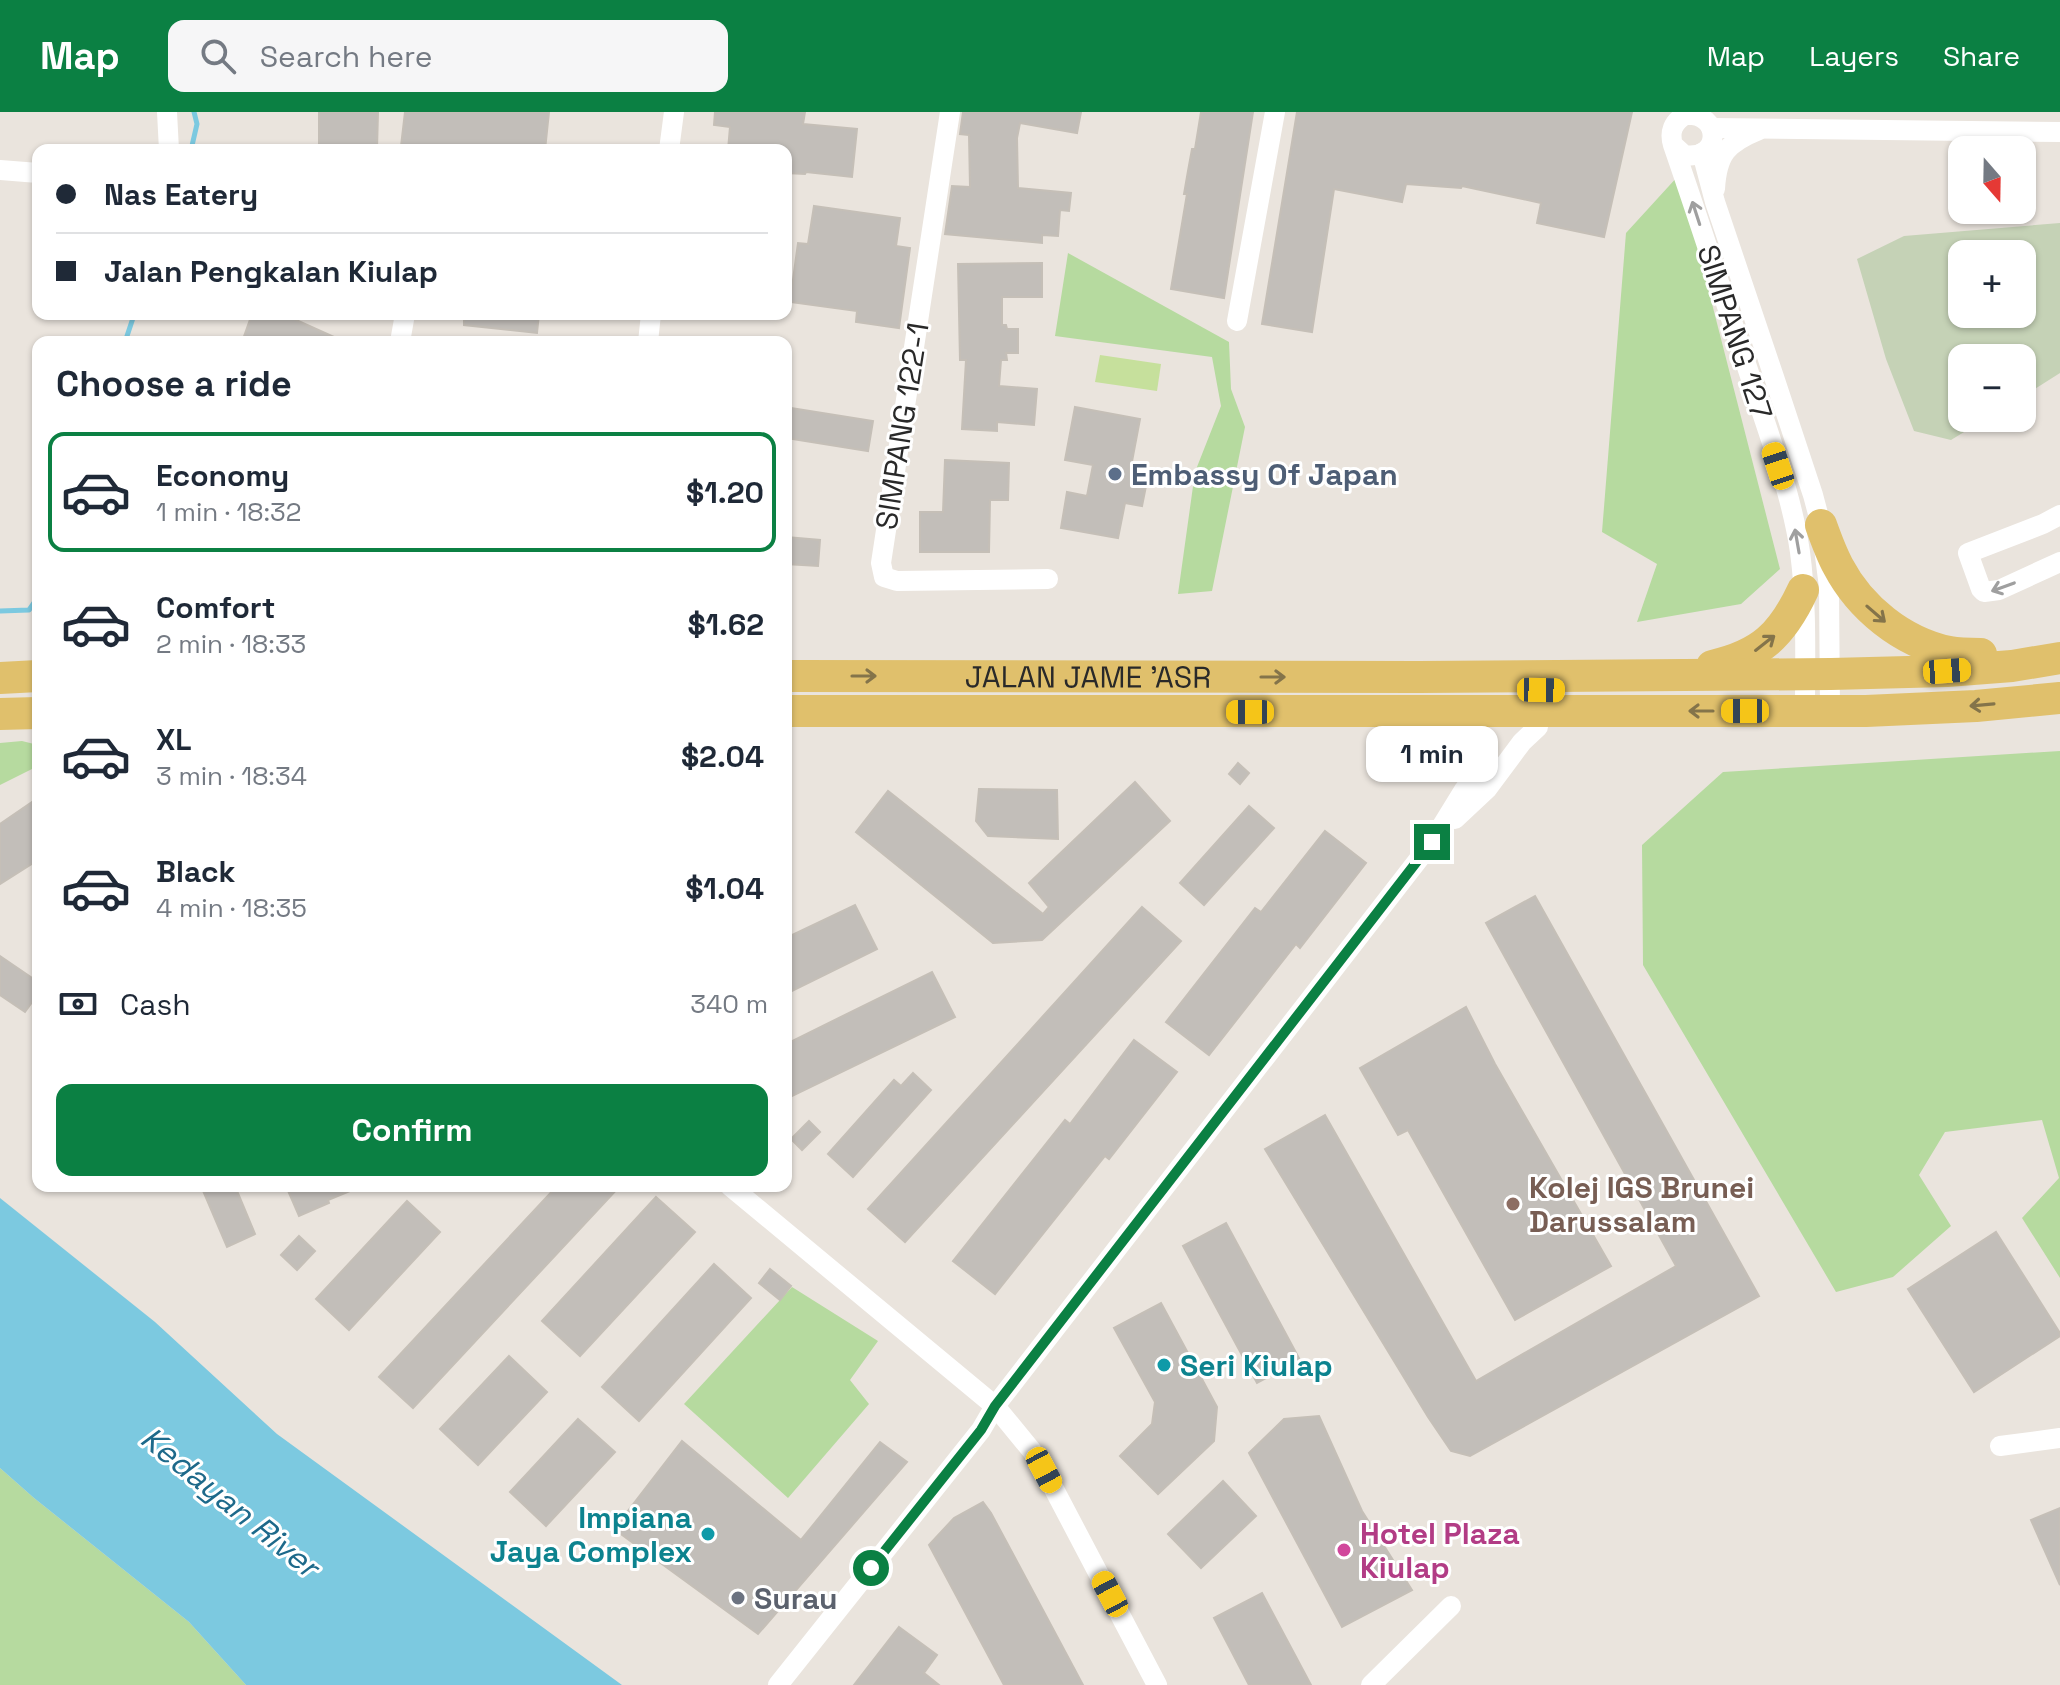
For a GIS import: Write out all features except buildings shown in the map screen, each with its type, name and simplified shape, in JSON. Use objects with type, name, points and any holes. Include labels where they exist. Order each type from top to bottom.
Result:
[{"type":"main road","points":[[1821,525],[1836,564],[1847,581],[1866,605],[1908,636],[1953,653],[2060,651]]},
{"type":"main road","points":[[1666,676],[1734,661],[1760,649],[1778,633],[1803,590]]},
{"type":"main road","name":"JALAN JAME 'ASR","points":[[792,676],[1818,674],[1947,671],[2012,666],[2060,658]]},
{"type":"main road","points":[[0,678],[32,676]]},
{"type":"main road","points":[[799,712],[1044,731],[1262,733],[1615,725],[1653,710],[1647,701],[1622,691],[1541,690],[1487,676]]},
{"type":"main road","name":"JALAN JAME 'ASR","points":[[799,712],[1818,711],[1976,706],[2060,698]]},
{"type":"main road","points":[[0,714],[32,713]]},
{"type":"street","points":[[167,112],[169,144]]},
{"type":"street","points":[[670,144],[674,112]]},
{"type":"street","name":"SIMPANG 122-1","points":[[950,112],[881,563],[884,577],[897,581],[1048,579]]},
{"type":"street","points":[[1237,321],[1275,112]]},
{"type":"street","points":[[1692,113],[1706,119],[1712,128],[1713,140],[1702,153],[1684,155],[1673,127],[1685,115],[1692,113]]},
{"type":"street","name":"SIMPANG 127","points":[[1673,127],[1787,493],[1818,674]]},
{"type":"street","points":[[1712,128],[2060,132]]},
{"type":"street","points":[[1715,202],[1716,171],[1721,158],[1739,138],[1762,128]]},
{"type":"street","name":"SIMPANG 127","points":[[1702,153],[1715,202],[1821,525],[1829,587],[1818,674],[1818,711]]},
{"type":"street","points":[[0,170],[32,173]]},
{"type":"street","points":[[2060,515],[1968,553],[1984,592],[1999,590],[2060,562]]},
{"type":"street","points":[[1432,842],[1487,789],[1522,742],[1538,727]]},
{"type":"street","points":[[778,1685],[981,1430],[995,1406],[1432,842],[1486,756],[1486,747],[1477,740],[1442,731]]},
{"type":"street","points":[[737,1192],[995,1406],[1044,1470],[1157,1685]]},
{"type":"street","points":[[2000,1446],[2060,1438]]},
{"type":"street","points":[[1371,1685],[1451,1606]]},
{"type":"green space","points":[[1679,175],[1780,569],[1741,604],[1637,622],[1657,564],[1602,532],[1626,233]]},
{"type":"green space","points":[[2060,223],[2060,373],[2036,388],[2036,344],[1948,344],[1948,432],[1964,432],[1951,440],[1914,431],[1886,359],[1857,259],[1904,236]]},
{"type":"green space","points":[[1068,253],[1229,342],[1231,389],[1245,427],[1212,591],[1178,594],[1195,472],[1221,406],[1212,357],[1055,336]]},
{"type":"green space","points":[[1100,355],[1161,364],[1157,391],[1095,382]]},
{"type":"green space","points":[[0,743],[32,744],[32,769],[0,785]]},
{"type":"green space","points":[[2060,751],[2060,1278],[2022,1218],[2059,1178],[2042,1120],[1945,1132],[1919,1175],[1951,1226],[1893,1277],[1836,1292],[1643,965],[1642,845],[1723,772]]},
{"type":"green space","points":[[792,1287],[878,1341],[850,1380],[869,1404],[788,1498],[684,1404]]},
{"type":"green space","points":[[0,1468],[189,1622],[246,1685],[0,1685]]},
{"type":"water","name":"Kedayan River","points":[[0,1198],[155,1322],[277,1434],[622,1685],[246,1685],[189,1622],[0,1468]]},
{"type":"waterway","points":[[192,144],[197,124],[194,112]]},
{"type":"waterway","points":[[127,336],[132,320]]},
{"type":"waterway","points":[[0,611],[29,610],[32,606]]},
{"type":"place","name":"Embassy Of Japan","points":[[1115,474]]},
{"type":"place","name":"Kolej IGS Brunei Darussalam","points":[[1513,1204]]},
{"type":"place","name":"Seri Kiulap","points":[[1164,1365]]},
{"type":"place","name":"Impiana Jaya Complex","points":[[708,1534]]},
{"type":"place","name":"Hotel Plaza Kiulap","points":[[1344,1550]]},
{"type":"place","name":"Surau","points":[[738,1598]]},
{"type":"route","points":[[871,1568],[981,1430],[995,1406],[1432,842]]}]
